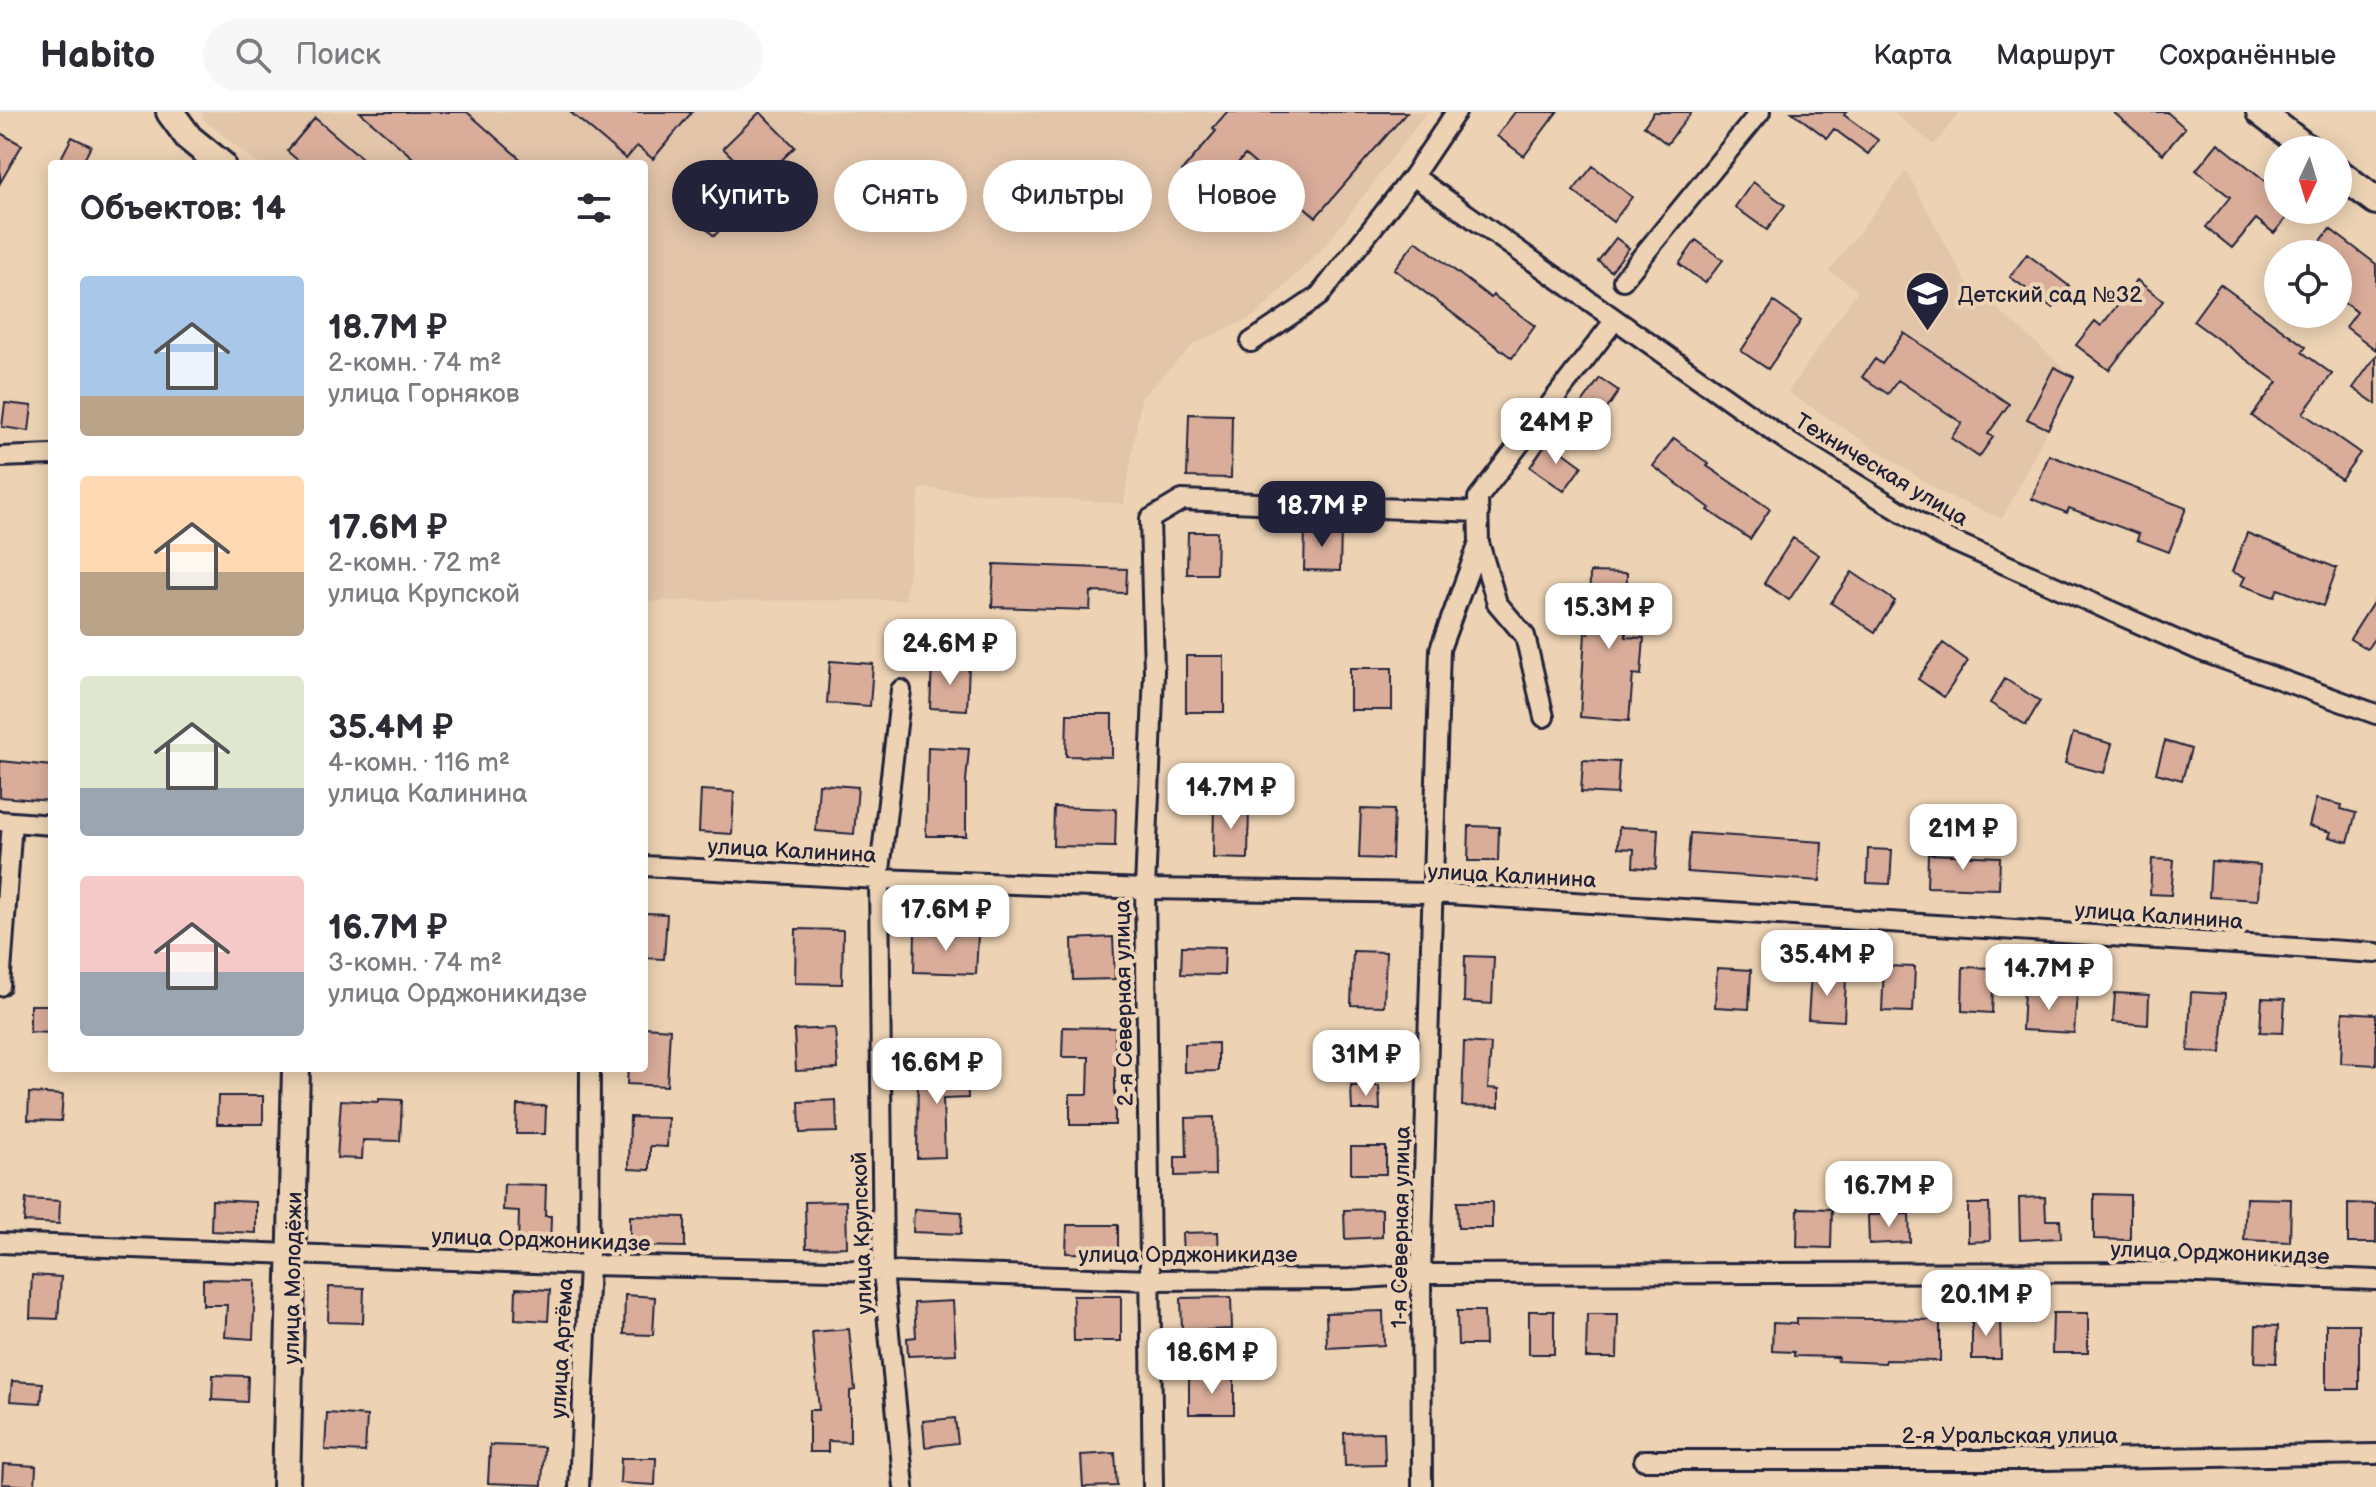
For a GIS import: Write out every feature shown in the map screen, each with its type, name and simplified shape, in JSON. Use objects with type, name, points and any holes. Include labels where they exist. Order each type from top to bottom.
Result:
[{"type":"main road","points":[[170,112],[189,138],[216,160]]},
{"type":"main road","points":[[2260,112],[2291,136]]},
{"type":"main road","points":[[2352,183],[2376,201]]},
{"type":"main road","name":"улица Молодёжи","points":[[286,1487],[296,1072]]},
{"type":"street","points":[[1251,342],[1319,296],[1413,176],[1456,112]]},
{"type":"street","points":[[1623,280],[1760,112]]},
{"type":"street","name":"Техническая улица","points":[[1413,176],[1790,443],[1939,535],[2201,651],[2376,714]]},
{"type":"street","name":"1-я Северная улица","points":[[1544,717],[1525,636],[1497,603],[1479,543],[1478,498],[1615,320]]},
{"type":"street","points":[[0,457],[48,455]]},
{"type":"street","name":"2-я Северная улица","points":[[1153,1487],[1145,889],[1154,672],[1150,519],[1182,500],[1479,512]]},
{"type":"street","name":"1-я Северная улица","points":[[1422,1487],[1421,1274],[1440,649],[1479,543]]},
{"type":"street","name":"улица Крупской","points":[[901,690],[879,879],[883,1271],[904,1487]]},
{"type":"street","points":[[0,986],[6,822],[48,825]]},
{"type":"street","name":"улица Калинина","points":[[648,866],[1145,889],[1433,893],[2376,953]]},
{"type":"street","name":"улица Артёма","points":[[579,1487],[589,1265],[590,1072]]},
{"type":"street","name":"улица Орджоникидзе","points":[[0,1243],[589,1265],[1151,1280],[1350,1279],[1421,1274],[2172,1272],[2376,1280]]},
{"type":"street","name":"2-я Уральская улица","points":[[1644,1460],[2043,1460],[2376,1454]]},
{"type":"shaded area","points":[[202,112],[1427,112],[1326,245],[1255,316],[1194,344],[1141,398],[1124,504],[920,488],[905,600],[648,601],[648,160],[254,160],[205,121]]},
{"type":"shaded area","points":[[1893,112],[1960,112],[1934,145]]},
{"type":"shaded area","name":"Детский сад №32","points":[[1906,171],[1965,280],[2074,377],[2002,519],[1944,494],[1788,392],[1858,290],[1829,271]]},
{"type":"building","points":[[360,112],[467,112],[521,160],[415,160]]},
{"type":"building","points":[[570,112],[692,112],[653,159],[637,146],[626,159]]},
{"type":"building","points":[[760,112],[795,147],[782,160],[735,160],[723,148]]},
{"type":"building","points":[[1227,112],[1407,112],[1316,217],[1305,207],[1305,160],[1251,160],[1245,155],[1241,160],[1191,160],[1216,131],[1213,128]]},
{"type":"building","points":[[1515,112],[1557,112],[1524,156],[1497,136]]},
{"type":"building","points":[[1654,112],[1692,112],[1667,144],[1644,126]]},
{"type":"building","points":[[1792,112],[1846,112],[1844,115],[1878,140],[1868,154],[1834,129],[1827,138]]},
{"type":"building","points":[[2113,112],[2167,112],[2185,128],[2163,154]]},
{"type":"building","points":[[315,118],[364,160],[297,160],[287,151]]},
{"type":"building","points":[[0,133],[22,145],[0,183]]},
{"type":"building","points":[[72,137],[91,146],[84,160],[60,160]]},
{"type":"building","points":[[2218,143],[2264,180],[2264,224],[2281,224],[2274,233],[2256,219],[2232,248],[2206,227],[2230,197],[2196,170]]},
{"type":"building","points":[[1593,166],[1632,197],[1613,222],[1573,191]]},
{"type":"building","points":[[1753,182],[1785,205],[1767,230],[1735,207]]},
{"type":"building","points":[[2330,229],[2344,240],[2322,240]]},
{"type":"building","points":[[1616,238],[1629,248],[1611,271],[1598,261]]},
{"type":"building","points":[[1696,240],[1723,260],[1705,283],[1679,264]]},
{"type":"building","points":[[1416,241],[1491,298],[1493,295],[1535,326],[1512,358],[1394,269]]},
{"type":"building","points":[[2352,246],[2376,264],[2376,350],[2347,328],[2352,328],[2352,319],[2357,312],[2352,309]]},
{"type":"building","points":[[2027,254],[2069,286],[2053,308],[2010,277]]},
{"type":"building","points":[[2137,280],[2163,301],[2109,370],[2076,345],[2095,321],[2101,326]]},
{"type":"building","points":[[2220,284],[2264,316],[2264,328],[2280,328],[2306,347],[2302,352],[2332,374],[2303,413],[2360,453],[2341,479],[2252,416],[2277,382],[2193,321]]},
{"type":"building","points":[[1774,302],[1801,321],[1768,369],[1741,351]]},
{"type":"building","name":"Детский сад №32","points":[[1904,333],[2009,404],[1988,434],[1993,437],[1979,457],[1951,438],[1962,423],[1898,380],[1888,394],[1862,377],[1875,359],[1882,364]]},
{"type":"building","points":[[2376,356],[2376,404],[2353,388]]},
{"type":"building","points":[[2054,367],[2074,377],[2048,429],[2027,419]]},
{"type":"building","points":[[1600,378],[1619,391],[1600,419],[1581,405]]},
{"type":"building","points":[[5,403],[32,406],[29,431],[2,427]]},
{"type":"building","points":[[1189,414],[1232,415],[1231,478],[1187,477]]},
{"type":"building","points":[[1674,438],[1709,464],[1707,466],[1770,509],[1750,539],[1653,466]]},
{"type":"building","points":[[1548,441],[1582,466],[1564,491],[1530,467]]},
{"type":"building","points":[[2049,455],[2186,508],[2169,552],[2137,540],[2139,534],[2069,508],[2067,513],[2032,499]]},
{"type":"building","points":[[1305,527],[1341,528],[1340,571],[1304,570]]},
{"type":"building","points":[[1188,532],[1217,532],[1216,574],[1187,574]]},
{"type":"building","points":[[2247,533],[2337,568],[2323,606],[2278,589],[2274,597],[2241,585],[2245,577],[2232,572]]},
{"type":"building","points":[[1793,538],[1819,555],[1789,600],[1764,583]]},
{"type":"building","points":[[994,564],[1127,569],[1126,593],[1091,592],[1090,610],[992,607]]},
{"type":"building","points":[[1590,572],[1627,573],[1626,637],[1644,638],[1641,675],[1633,674],[1629,721],[1580,717],[1585,633],[1589,634]]},
{"type":"building","points":[[1852,572],[1895,601],[1875,632],[1831,603]]},
{"type":"building","points":[[2376,598],[2376,636],[2367,649],[2350,639]]},
{"type":"building","points":[[1943,643],[1968,661],[1944,697],[1918,679]]},
{"type":"building","points":[[1186,656],[1224,656],[1224,712],[1186,712]]},
{"type":"building","points":[[830,661],[873,664],[870,706],[827,703]]},
{"type":"building","points":[[932,664],[969,665],[967,710],[930,708]]},
{"type":"building","points":[[1350,668],[1392,668],[1392,710],[1350,710]]},
{"type":"building","points":[[2005,679],[2040,701],[2026,725],[1990,703]]},
{"type":"building","points":[[1067,714],[1112,714],[1112,757],[1066,756]]},
{"type":"building","points":[[2073,733],[2112,744],[2104,773],[2065,763]]},
{"type":"building","points":[[2165,741],[2191,749],[2182,780],[2156,773]]},
{"type":"building","points":[[928,747],[969,749],[966,836],[926,836]]},
{"type":"building","points":[[1583,760],[1619,762],[1617,794],[1581,792]]},
{"type":"building","points":[[0,761],[48,766],[48,801],[0,797]]},
{"type":"building","points":[[819,784],[858,787],[854,834],[816,831]]},
{"type":"building","points":[[701,790],[734,792],[732,834],[699,832]]},
{"type":"building","points":[[2316,799],[2342,805],[2341,809],[2356,813],[2348,842],[2329,837],[2331,832],[2309,826]]},
{"type":"building","points":[[1214,804],[1249,804],[1248,859],[1213,858]]},
{"type":"building","points":[[1054,807],[1116,809],[1115,847],[1053,846]]},
{"type":"building","points":[[1361,809],[1394,810],[1392,859],[1359,858]]},
{"type":"building","points":[[1469,826],[1499,827],[1498,861],[1468,861]]},
{"type":"building","points":[[1619,827],[1658,829],[1656,869],[1633,867],[1634,849],[1618,848]]},
{"type":"building","points":[[1690,833],[1822,842],[1820,881],[1687,872]]},
{"type":"building","points":[[1868,849],[1892,850],[1890,884],[1867,883]]},
{"type":"building","points":[[1928,854],[2000,857],[1999,889],[1927,887]]},
{"type":"building","points":[[2152,859],[2174,860],[2171,895],[2150,894]]},
{"type":"building","points":[[2211,861],[2260,865],[2258,900],[2209,897]]},
{"type":"building","points":[[648,913],[667,914],[664,959],[648,958]]},
{"type":"building","points":[[796,929],[843,930],[842,984],[795,983]]},
{"type":"building","points":[[915,933],[978,935],[976,974],[914,972]]},
{"type":"building","points":[[1113,937],[1115,979],[1073,980],[1072,939]]},
{"type":"building","points":[[1182,946],[1225,947],[1224,975],[1181,974]]},
{"type":"building","points":[[1353,951],[1386,952],[1384,1006],[1351,1005]]},
{"type":"building","points":[[1465,956],[1494,957],[1492,1004],[1464,1002]]},
{"type":"building","points":[[1884,966],[1915,967],[1913,1012],[1882,1011]]},
{"type":"building","points":[[1963,967],[1994,968],[1992,1013],[1962,1011]]},
{"type":"building","points":[[1717,968],[1751,970],[1749,1009],[1715,1007]]},
{"type":"building","points":[[1811,974],[1846,977],[1844,1021],[1808,1019]]},
{"type":"building","points":[[2024,991],[2077,994],[2074,1033],[2022,1030]]},
{"type":"building","points":[[2191,992],[2225,994],[2221,1053],[2188,1051]]},
{"type":"building","points":[[2115,993],[2149,995],[2148,1025],[2113,1022]]},
{"type":"building","points":[[2262,998],[2285,999],[2283,1033],[2260,1032]]},
{"type":"building","points":[[30,1005],[48,1005],[48,1033],[30,1032]]},
{"type":"building","points":[[2343,1012],[2376,1014],[2376,1065],[2341,1063]]},
{"type":"building","points":[[648,1027],[670,1029],[667,1086],[627,1084],[628,1072],[648,1072]]},
{"type":"building","points":[[1063,1027],[1115,1028],[1115,1125],[1070,1125],[1070,1094],[1088,1094],[1089,1057],[1062,1057]]},
{"type":"building","points":[[835,1028],[838,1069],[796,1071],[794,1030]]},
{"type":"building","points":[[1464,1042],[1491,1044],[1488,1088],[1499,1089],[1499,1107],[1462,1106]]},
{"type":"building","points":[[1218,1043],[1218,1071],[1184,1072],[1184,1044]]},
{"type":"building","points":[[967,1067],[968,1098],[943,1099],[945,1157],[917,1158],[918,1069]]},
{"type":"building","points":[[1351,1086],[1379,1086],[1380,1110],[1352,1110]]},
{"type":"building","points":[[29,1093],[63,1095],[61,1121],[28,1120]]},
{"type":"building","points":[[218,1096],[263,1096],[263,1124],[217,1124]]},
{"type":"building","points":[[379,1099],[402,1100],[400,1141],[363,1140],[362,1159],[337,1158],[341,1100],[379,1102]]},
{"type":"building","points":[[836,1100],[837,1132],[800,1133],[799,1102]]},
{"type":"building","points":[[517,1105],[546,1106],[545,1134],[516,1134]]},
{"type":"building","points":[[630,1117],[668,1118],[667,1147],[650,1146],[650,1170],[629,1169]]},
{"type":"building","points":[[1214,1117],[1215,1175],[1175,1176],[1175,1157],[1187,1157],[1186,1118]]},
{"type":"building","points":[[1351,1147],[1386,1147],[1386,1174],[1351,1174]]},
{"type":"building","points":[[504,1184],[546,1185],[545,1216],[551,1216],[550,1247],[518,1247],[519,1211],[503,1210]]},
{"type":"building","points":[[2094,1194],[2130,1195],[2130,1240],[2094,1239]]},
{"type":"building","points":[[2045,1197],[2046,1220],[2060,1220],[2061,1238],[2020,1240],[2019,1198]]},
{"type":"building","points":[[2246,1198],[2291,1199],[2290,1242],[2244,1240]]},
{"type":"building","points":[[26,1199],[60,1201],[59,1224],[24,1222]]},
{"type":"building","points":[[212,1200],[256,1202],[256,1233],[211,1231]]},
{"type":"building","points":[[846,1201],[847,1247],[806,1248],[805,1202]]},
{"type":"building","points":[[1457,1202],[1492,1202],[1492,1228],[1458,1228]]},
{"type":"building","points":[[2348,1203],[2376,1204],[2376,1243],[2348,1243]]},
{"type":"building","points":[[1968,1204],[1989,1204],[1990,1241],[1968,1242]]},
{"type":"building","points":[[1798,1208],[1832,1209],[1831,1248],[1797,1247]]},
{"type":"building","points":[[914,1209],[962,1212],[961,1234],[913,1232]]},
{"type":"building","points":[[1382,1209],[1382,1237],[1345,1239],[1344,1210]]},
{"type":"building","points":[[1909,1214],[1910,1242],[1869,1244],[1868,1215]]},
{"type":"building","points":[[630,1216],[685,1217],[685,1247],[630,1246]]},
{"type":"building","points":[[1067,1225],[1118,1225],[1118,1254],[1066,1253]]},
{"type":"building","points":[[1218,1232],[1219,1258],[1183,1259],[1182,1233]]},
{"type":"building","points":[[32,1275],[61,1277],[58,1319],[30,1318]]},
{"type":"building","points":[[203,1279],[255,1280],[253,1339],[225,1337],[227,1305],[203,1305]]},
{"type":"building","points":[[329,1287],[364,1288],[363,1323],[328,1322]]},
{"type":"building","points":[[516,1288],[550,1290],[548,1321],[515,1319]]},
{"type":"building","points":[[625,1295],[655,1297],[653,1335],[624,1334]]},
{"type":"building","points":[[1073,1296],[1121,1296],[1121,1341],[1074,1341]]},
{"type":"building","points":[[1231,1297],[1232,1329],[1182,1331],[1181,1298]]},
{"type":"building","points":[[953,1301],[956,1354],[908,1356],[907,1338],[916,1337],[914,1303]]},
{"type":"building","points":[[1383,1311],[1384,1345],[1327,1348],[1326,1313]]},
{"type":"building","points":[[1457,1311],[1484,1311],[1485,1345],[1458,1345]]},
{"type":"building","points":[[1529,1311],[1554,1311],[1554,1354],[1529,1354]]},
{"type":"building","points":[[2053,1313],[2088,1313],[2088,1353],[2052,1353]]},
{"type":"building","points":[[1587,1314],[1618,1314],[1617,1358],[1586,1358]]},
{"type":"building","points":[[1972,1317],[2000,1317],[2001,1359],[1972,1359]]},
{"type":"building","points":[[1797,1318],[1940,1320],[1940,1361],[1837,1361],[1838,1357],[1794,1356],[1794,1352],[1772,1351],[1773,1323],[1797,1324]]},
{"type":"building","points":[[2326,1324],[2359,1324],[2359,1389],[2326,1389]]},
{"type":"building","points":[[2256,1325],[2278,1326],[2276,1363],[2255,1362]]},
{"type":"building","points":[[849,1329],[855,1390],[850,1391],[850,1442],[828,1441],[828,1452],[809,1452],[809,1410],[819,1410],[812,1332]]},
{"type":"building","points":[[213,1375],[248,1376],[247,1402],[212,1400]]},
{"type":"building","points":[[1189,1377],[1234,1377],[1234,1414],[1189,1414]]},
{"type":"building","points":[[12,1381],[43,1383],[41,1403],[10,1401]]},
{"type":"building","points":[[327,1413],[367,1416],[365,1452],[325,1450]]},
{"type":"building","points":[[955,1418],[958,1443],[925,1447],[923,1421]]},
{"type":"building","points":[[1384,1432],[1385,1465],[1345,1466],[1344,1433]]},
{"type":"building","points":[[490,1445],[544,1447],[542,1485],[488,1483]]},
{"type":"building","points":[[1115,1453],[1117,1486],[1083,1487],[1081,1455]]},
{"type":"building","points":[[621,1458],[656,1458],[655,1485],[620,1483]]},
{"type":"building","points":[[3,1464],[36,1466],[35,1486],[2,1484]]},
{"type":"place","name":"Детский сад №32","points":[[1927,333]]}]
